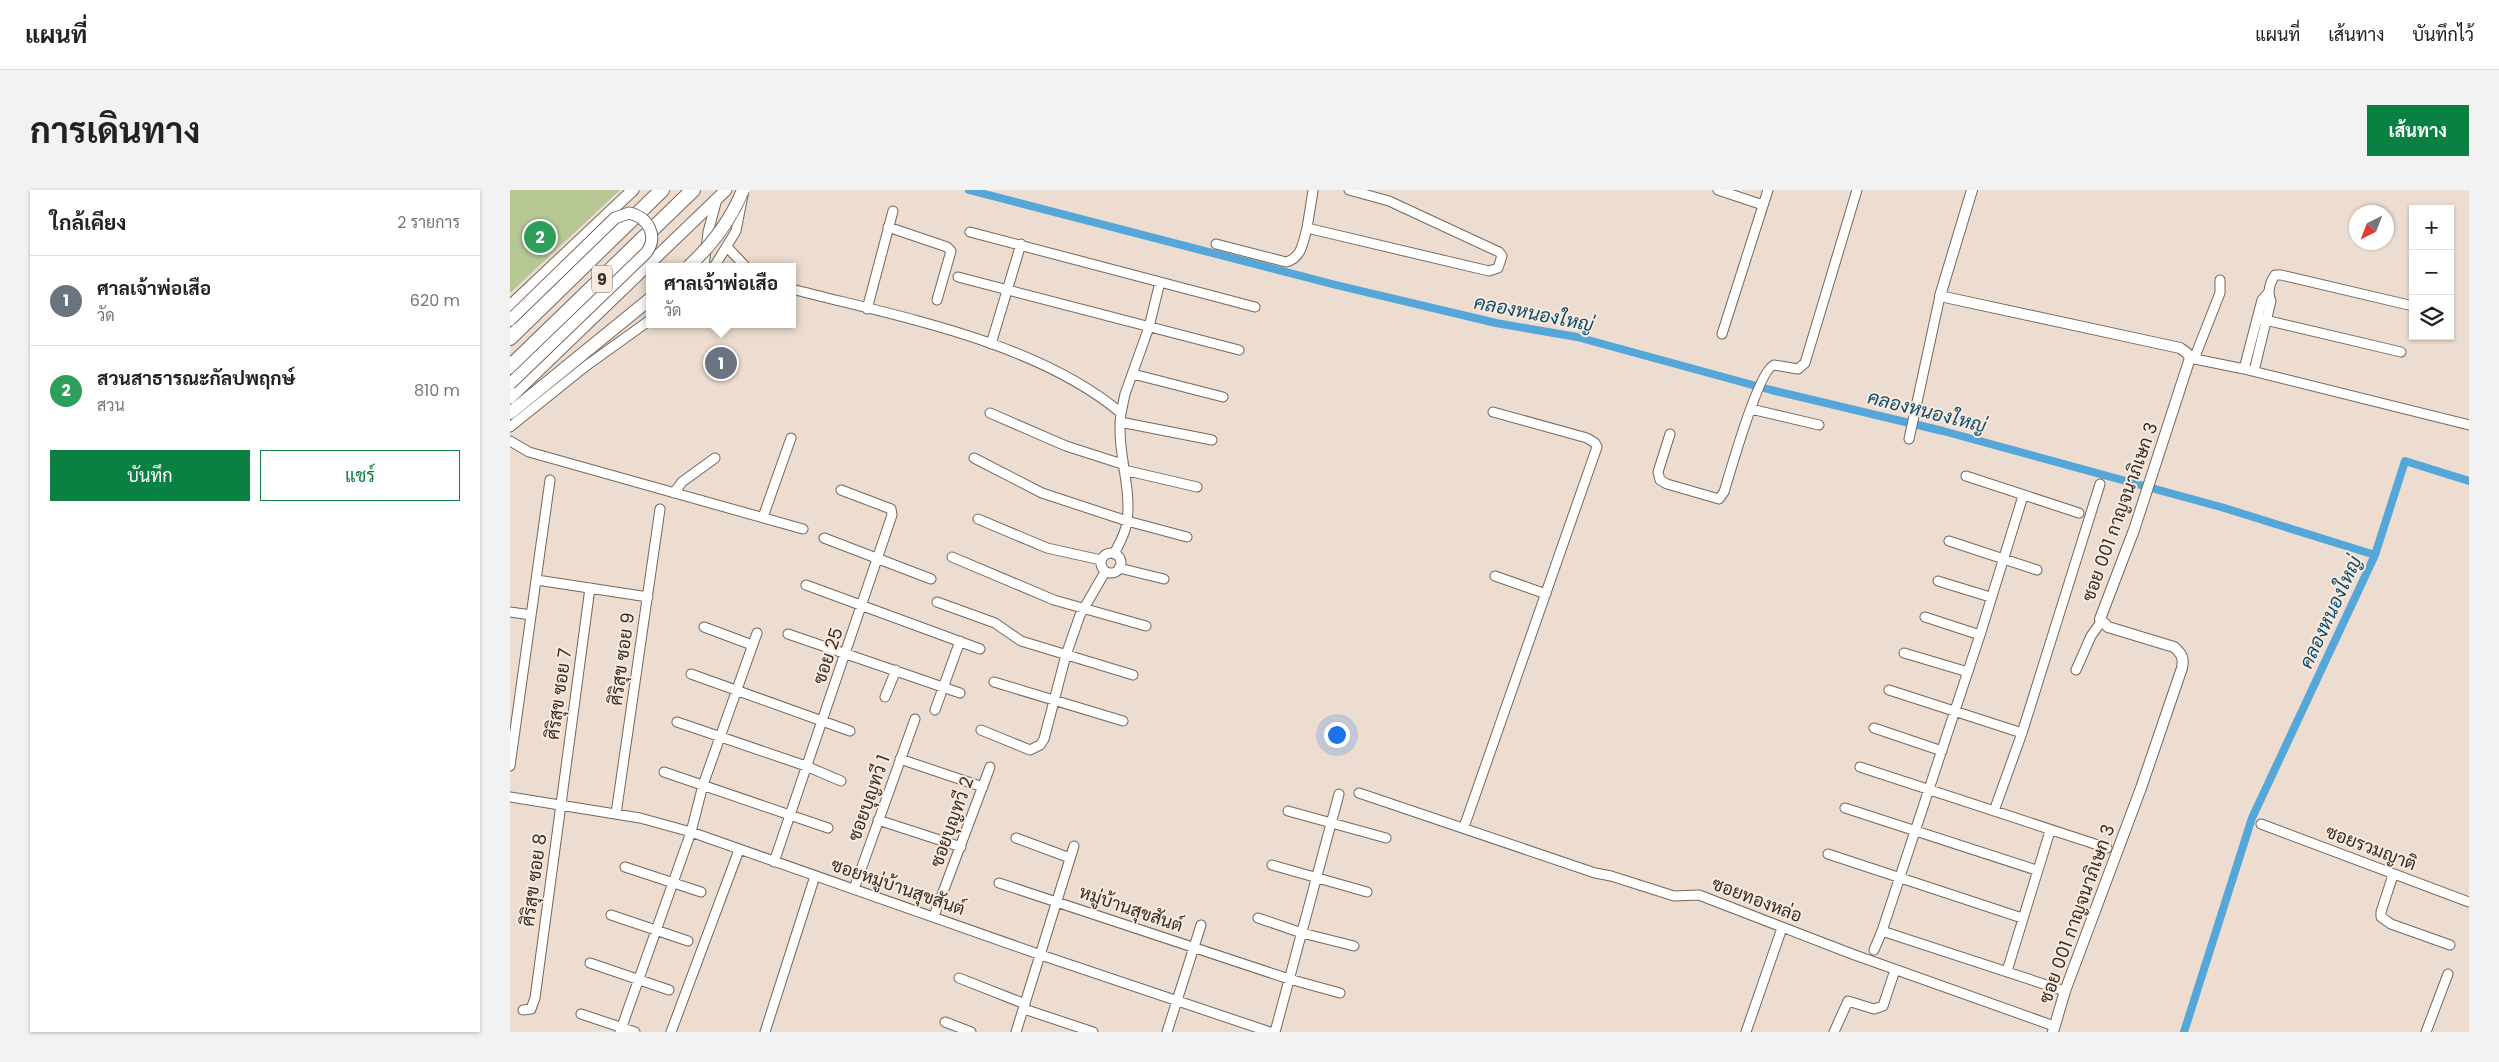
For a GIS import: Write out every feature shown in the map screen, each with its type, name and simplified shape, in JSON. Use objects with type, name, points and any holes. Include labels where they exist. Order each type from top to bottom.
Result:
[{"type":"highway","name":"9","points":[[510,338],[662,190]]},
{"type":"highway","name":"9","points":[[510,367],[694,190]]},
{"type":"main road","points":[[510,306],[633,190]]},
{"type":"main road","points":[[650,263],[726,190]]},
{"type":"main road","points":[[692,263],[716,238],[730,218],[743,190]]},
{"type":"main road","points":[[510,320],[615,218],[629,213],[643,219],[648,225],[652,236],[651,245],[646,253],[510,384]]},
{"type":"main road","points":[[510,398],[646,267]]},
{"type":"main road","points":[[510,413],[646,302]]},
{"type":"street","points":[[717,263],[728,247],[736,230],[741,214],[743,190]]},
{"type":"street","points":[[1216,244],[1286,262],[1292,260],[1301,252],[1313,190]]},
{"type":"street","points":[[1307,228],[1489,271],[1498,268],[1502,256],[1500,252],[1389,201],[1348,190]]},
{"type":"street","points":[[1718,190],[1763,205]]},
{"type":"street","points":[[1722,334],[1768,190]]},
{"type":"street","points":[[1670,434],[1658,472],[1660,480],[1667,484],[1718,499],[1724,492],[1756,394],[1772,365],[1798,369],[1804,366],[1857,190]]},
{"type":"street","points":[[1910,435],[1940,296],[1972,190]]},
{"type":"street","points":[[704,263],[708,232],[717,199]]},
{"type":"street","points":[[868,309],[892,211]]},
{"type":"street","points":[[888,227],[947,247],[951,251],[937,300]]},
{"type":"street","points":[[970,232],[1255,307]]},
{"type":"street","points":[[991,344],[1021,244]]},
{"type":"street","points":[[728,247],[742,263]]},
{"type":"street","points":[[2249,370],[2262,319],[2262,300],[2268,294],[2271,281],[2275,275],[2282,275],[2409,305]]},
{"type":"street","points":[[958,277],[1239,350]]},
{"type":"street","points":[[2192,358],[2220,293],[2220,280]]},
{"type":"street","points":[[1114,554],[1127,521],[1119,442],[1120,418],[1149,327],[1160,282]]},
{"type":"street","points":[[796,289],[991,344],[1073,379],[1103,398],[1120,418],[1212,440]]},
{"type":"street","points":[[1940,296],[2180,348],[2192,358],[2249,370],[2469,425]]},
{"type":"street","points":[[2262,319],[2401,352]]},
{"type":"street","points":[[510,427],[586,366],[646,323]]},
{"type":"street","name":"ซอย 001 กาญจนาภิเษก 3","points":[[2054,1029],[2065,991],[2141,788],[2183,659],[2180,652],[2174,647],[2116,630],[2102,622],[2101,615],[2146,496],[2192,358]]},
{"type":"street","points":[[1133,374],[1223,396]]},
{"type":"street","points":[[1751,409],[1819,425]]},
{"type":"street","points":[[1464,827],[1597,447],[1595,443],[1587,438],[1493,412]]},
{"type":"street","points":[[990,413],[1066,446],[1123,467],[1197,487]]},
{"type":"street","points":[[763,518],[791,438]]},
{"type":"street","points":[[510,441],[529,452],[803,529]]},
{"type":"street","points":[[674,493],[682,482],[715,458]]},
{"type":"street","points":[[974,458],[1042,493],[1127,521],[1187,537]]},
{"type":"street","points":[[1966,476],[2079,513]]},
{"type":"street","points":[[510,766],[550,480]]},
{"type":"street","points":[[1994,811],[2022,733],[2100,484]]},
{"type":"street","name":"ซอย 25","points":[[774,862],[878,559],[892,510],[841,490]]},
{"type":"street","points":[[1874,950],[1955,712],[2023,496]]},
{"type":"street","name":"ศิริสุข ซอย 9","points":[[616,814],[660,509]]},
{"type":"street","points":[[978,519],[1047,548],[1101,560]]},
{"type":"street","points":[[824,538],[931,579]]},
{"type":"street","points":[[1949,541],[2037,570]]},
{"type":"street","points":[[1114,554],[1119,558],[1119,568],[1115,572],[1105,572],[1101,567],[1101,560],[1105,555],[1114,554]]},
{"type":"street","points":[[952,557],[1054,600],[1146,626]]},
{"type":"street","points":[[1119,568],[1164,579]]},
{"type":"street","points":[[981,730],[1033,750],[1044,739],[1066,656],[1084,608],[1105,572]]},
{"type":"street","points":[[1495,576],[1546,594]]},
{"type":"street","points":[[537,580],[648,597]]},
{"type":"street","points":[[1938,581],[1990,597]]},
{"type":"street","points":[[806,585],[980,649]]},
{"type":"street","name":"ศิริสุข ซอย 7","points":[[560,806],[590,588]]},
{"type":"street","points":[[937,602],[995,623],[1021,641],[1133,675]]},
{"type":"street","points":[[510,612],[531,615]]},
{"type":"street","points":[[1925,617],[1980,635]]},
{"type":"street","points":[[2076,670],[2091,636],[2102,622]]},
{"type":"street","points":[[704,627],[752,645]]},
{"type":"street","points":[[621,1030],[691,832],[703,785],[757,633]]},
{"type":"street","points":[[788,634],[960,692]]},
{"type":"street","points":[[935,710],[960,641]]},
{"type":"street","points":[[1904,653],[1968,672]]},
{"type":"street","points":[[885,697],[896,670]]},
{"type":"street","points":[[691,674],[850,731]]},
{"type":"street","points":[[994,682],[1123,721]]},
{"type":"street","points":[[1890,690],[2022,733]]},
{"type":"street","name":"ซอยบุญทวี 1","points":[[854,889],[915,719]]},
{"type":"street","points":[[677,722],[806,766],[842,781]]},
{"type":"street","points":[[1874,728],[1942,751]]},
{"type":"street","points":[[900,759],[982,787]]},
{"type":"street","name":"ซอยบุญทวี 2","points":[[934,916],[990,767]]},
{"type":"street","points":[[1860,767],[2050,831],[2108,848]]},
{"type":"street","points":[[664,772],[828,828]]},
{"type":"street","name":"ซอยทองหล่อ","points":[[1359,793],[1464,827],[1540,855],[1652,890],[1674,896],[1699,895],[1782,928],[2054,1029]]},
{"type":"street","points":[[1275,1032],[1339,794]]},
{"type":"street","name":"ซอยหมู่บ้านสุขสันต์","points":[[510,797],[640,818],[691,832],[1041,955],[1270,1032]]},
{"type":"street","name":"ศิริสุข ซอย 8","points":[[523,1010],[531,1009],[534,998],[560,806]]},
{"type":"street","points":[[1845,808],[2036,870]]},
{"type":"street","points":[[1288,811],[1386,838]]},
{"type":"street","points":[[878,820],[961,847]]},
{"type":"street","name":"ซอยรวมญาติ","points":[[2261,824],[2469,902]]},
{"type":"street","points":[[2007,971],[2036,870],[2050,831]]},
{"type":"street","points":[[1016,838],[1070,858]]},
{"type":"street","name":"หมู่บ้านสุขสันต์","points":[[1016,1032],[1074,846]]},
{"type":"street","points":[[671,1032],[739,850]]},
{"type":"street","points":[[1828,854],[2022,918]]},
{"type":"street","points":[[1272,865],[1367,892]]},
{"type":"street","points":[[625,867],[701,892]]},
{"type":"street","points":[[2393,875],[2381,917],[2391,924],[2450,945]]},
{"type":"street","points":[[765,1032],[815,876]]},
{"type":"street","name":"หมู่บ้านสุขสันต์","points":[[999,883],[1289,979],[1340,993]]},
{"type":"street","points":[[612,915],[688,941]]},
{"type":"street","points":[[1258,918],[1302,933],[1354,946]]},
{"type":"street","name":"หมู่บ้านสุขสันต์","points":[[1167,1032],[1201,924]]},
{"type":"street","points":[[1746,1032],[1782,928]]},
{"type":"street","points":[[1882,931],[2065,991]]},
{"type":"street","points":[[590,963],[669,990]]},
{"type":"street","points":[[1834,1032],[1848,1001],[1874,1009],[1882,1006],[1895,970]]},
{"type":"street","points":[[2426,1032],[2448,974]]},
{"type":"street","points":[[959,978],[1025,1007],[1094,1032]]},
{"type":"street","points":[[581,1014],[621,1030],[635,1032]]},
{"type":"street","points":[[945,1022],[971,1032]]},
{"type":"green space","points":[[510,190],[620,190],[510,293]]},
{"type":"waterway","name":"คลองหนองใหญ่","points":[[969,190],[1336,285],[1496,323],[1577,337],[1771,390],[1943,431],[2221,507],[2375,555],[2252,818],[2184,1032]]},
{"type":"waterway","points":[[2375,555],[2405,461],[2469,481]]},
{"type":"place","name":"สวนสาธารณะกัลปพฤกษ์","points":[[540,237]]},
{"type":"place","name":"ศาลเจ้าพ่อเสือ","points":[[721,363]]}]
